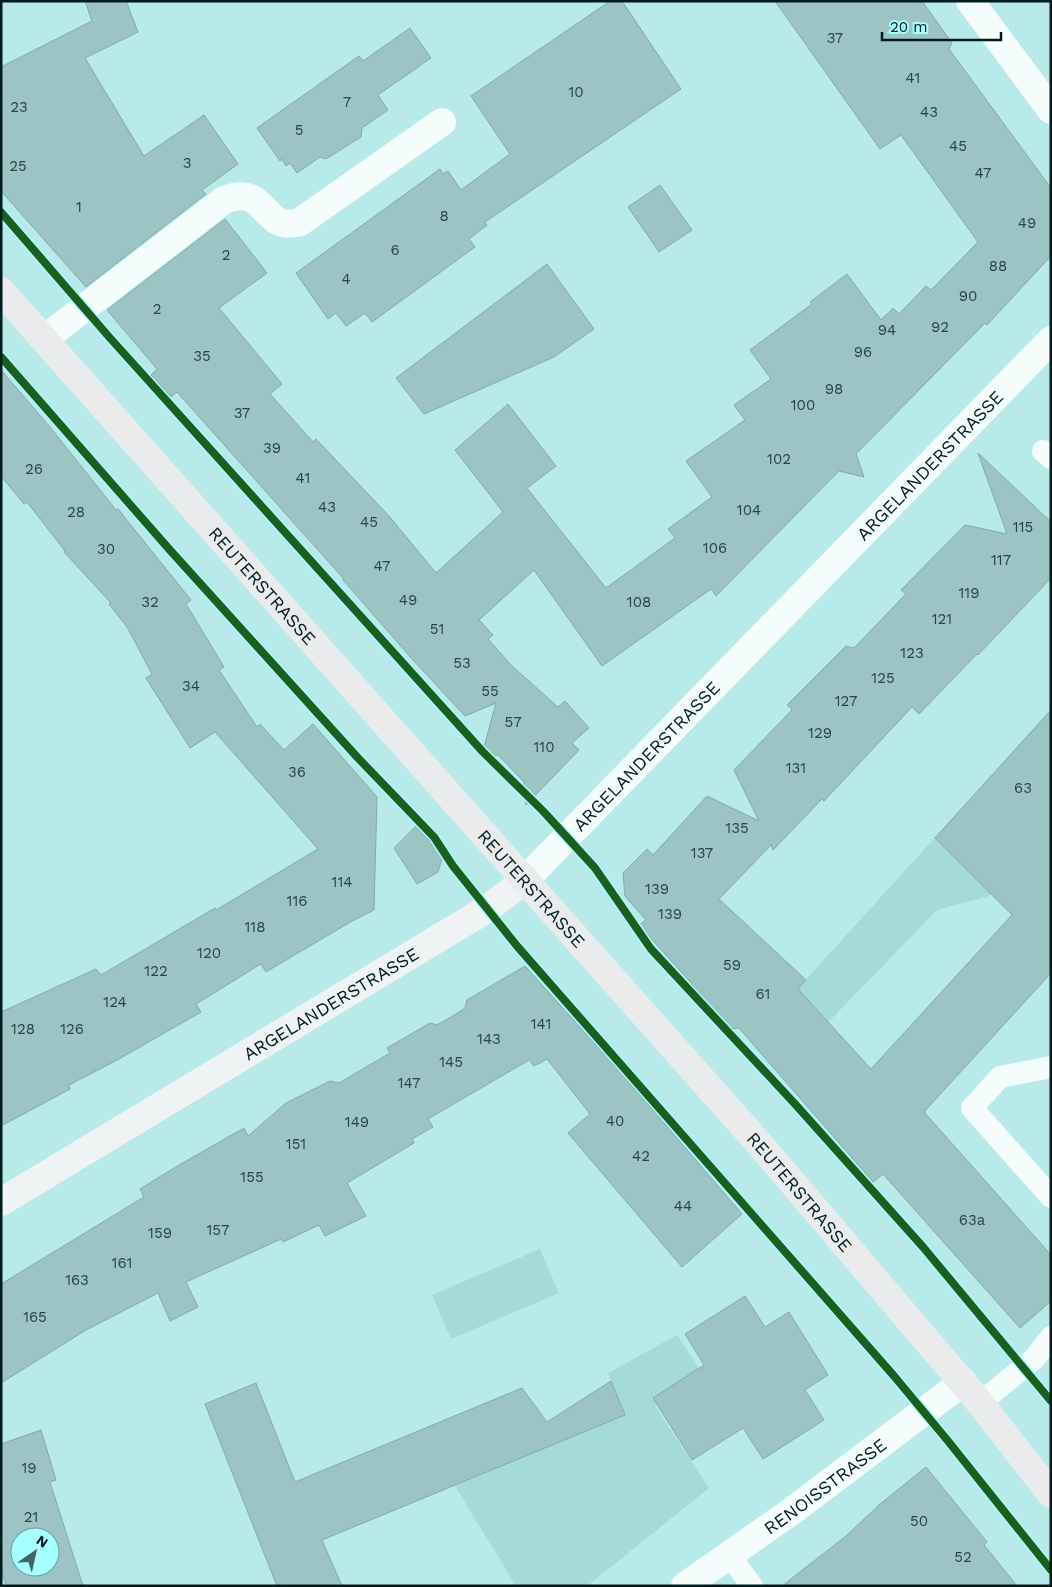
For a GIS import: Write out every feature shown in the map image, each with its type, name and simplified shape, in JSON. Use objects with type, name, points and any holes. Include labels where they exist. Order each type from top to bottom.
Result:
[{"type":"main road","name":"REUTERSTRASSE","points":[[1,291],[526,879],[763,1148],[963,1382],[1051,1494]]},
{"type":"street","points":[[970,1],[1051,110]]},
{"type":"street","points":[[44,338],[224,200],[236,196],[247,196],[257,202],[270,216],[280,223],[290,225],[300,222],[442,122]]},
{"type":"street","name":"ARGELANDERSTRASSE","points":[[1,1202],[472,919],[526,879],[1051,340]]},
{"type":"street","name":"RENOISSTRASSE","points":[[685,1586],[792,1511],[963,1382]]},
{"type":"lane","points":[[1051,1067],[1000,1077],[972,1108],[1051,1197]]},
{"type":"lane","points":[[980,1403],[1042,1354],[1051,1337]]},
{"type":"lane","points":[[729,1555],[752,1586]]},
{"type":"shaded area","points":[[1051,710],[1051,828],[989,896],[937,910],[778,1074],[750,1041]]},
{"type":"shaded area","points":[[540,1249],[559,1293],[451,1339],[432,1295]]},
{"type":"shaded area","points":[[677,1335],[703,1374],[655,1406],[709,1488],[587,1586],[516,1586],[455,1486],[625,1415],[608,1373]]},
{"type":"building","points":[[85,1],[126,1],[138,32],[85,58],[144,156],[204,115],[238,164],[202,190],[206,194],[86,287],[1,191],[1,67],[92,21]]},
{"type":"building","points":[[610,1],[622,1],[681,89],[485,222],[487,225],[469,239],[475,247],[372,322],[365,313],[346,326],[336,313],[328,319],[296,273],[440,169],[443,174],[448,171],[461,190],[510,154],[471,96]]},
{"type":"building","points":[[775,1],[922,1],[952,43],[949,49],[1051,188],[1051,256],[987,325],[985,323],[856,454],[864,477],[839,471],[716,596],[711,589],[602,666],[534,570],[479,620],[493,635],[488,639],[511,665],[558,707],[565,701],[589,728],[572,743],[579,750],[526,805],[524,782],[498,755],[481,758],[496,703],[465,716],[413,660],[343,578],[177,392],[171,397],[151,375],[157,369],[107,310],[225,219],[267,273],[219,308],[282,384],[270,394],[313,442],[316,439],[389,516],[436,573],[503,512],[455,450],[508,404],[556,466],[527,488],[606,588],[675,538],[668,529],[712,497],[686,461],[745,420],[734,405],[771,379],[750,350],[812,304],[810,302],[847,274],[881,320],[893,308],[899,314],[926,286],[931,290],[978,242],[901,135],[880,149]]},
{"type":"building","points":[[410,28],[431,58],[378,95],[388,110],[362,128],[361,137],[326,159],[320,157],[297,173],[290,163],[286,166],[282,159],[280,161],[257,128],[359,56],[363,61]]},
{"type":"building","points":[[660,185],[692,230],[659,252],[628,207]]},
{"type":"building","points":[[547,264],[594,329],[554,357],[424,414],[396,378]]},
{"type":"building","points":[[1,370],[50,427],[116,510],[118,509],[191,600],[186,604],[224,667],[219,670],[257,727],[260,724],[284,750],[313,724],[377,797],[374,910],[266,972],[261,964],[196,1004],[201,1012],[69,1085],[70,1089],[1,1126],[1,1012],[96,969],[101,975],[215,908],[216,910],[318,849],[215,732],[190,748],[146,678],[152,674],[127,627],[109,604],[111,603],[64,552],[27,502],[24,504],[1,476]]},
{"type":"building","points":[[978,453],[1051,522],[1051,578],[919,714],[912,707],[824,801],[822,799],[773,850],[771,845],[719,899],[806,980],[798,989],[871,1069],[1012,915],[935,838],[1051,710],[1051,973],[924,1112],[1051,1255],[1051,1301],[1020,1328],[883,1174],[873,1182],[739,1028],[729,1029],[690,986],[692,984],[639,925],[646,920],[625,896],[623,873],[647,849],[653,855],[707,796],[759,821],[734,770],[792,710],[787,705],[846,646],[854,648],[906,594],[901,590],[965,525],[1007,534]]},
{"type":"building","points":[[416,826],[443,855],[438,872],[417,884],[394,848]]},
{"type":"building","points":[[525,966],[623,1075],[742,1214],[682,1267],[568,1133],[590,1114],[547,1059],[534,1066],[529,1060],[428,1119],[433,1127],[412,1139],[414,1143],[347,1183],[366,1216],[325,1236],[319,1225],[283,1242],[281,1239],[186,1282],[198,1307],[170,1321],[158,1293],[86,1330],[1,1383],[1,1284],[144,1197],[140,1189],[179,1165],[244,1128],[248,1136],[286,1103],[330,1081],[339,1083],[390,1053],[387,1048],[430,1023],[437,1025],[451,1017],[465,1008],[467,1000]]},
{"type":"building","points":[[745,1296],[765,1327],[789,1312],[828,1375],[805,1390],[824,1420],[763,1459],[743,1428],[692,1460],[653,1398],[704,1365],[685,1334]]},
{"type":"building","points":[[611,1381],[625,1415],[322,1540],[342,1586],[277,1586],[205,1404],[256,1383],[295,1482],[522,1388],[547,1422]]},
{"type":"building","points":[[41,1430],[56,1480],[50,1482],[83,1586],[6,1586],[1,1569],[1,1444]]},
{"type":"building","points":[[926,1467],[987,1542],[984,1545],[1017,1586],[782,1586],[846,1536],[879,1505]]},
{"type":"cycle path","points":[[1,212],[110,338],[483,752],[543,811],[595,868],[651,949],[795,1104],[923,1247],[1051,1401]]},
{"type":"cycle path","points":[[1,357],[169,549],[358,758],[434,837],[453,866],[517,946],[894,1376],[1051,1570]]}]
